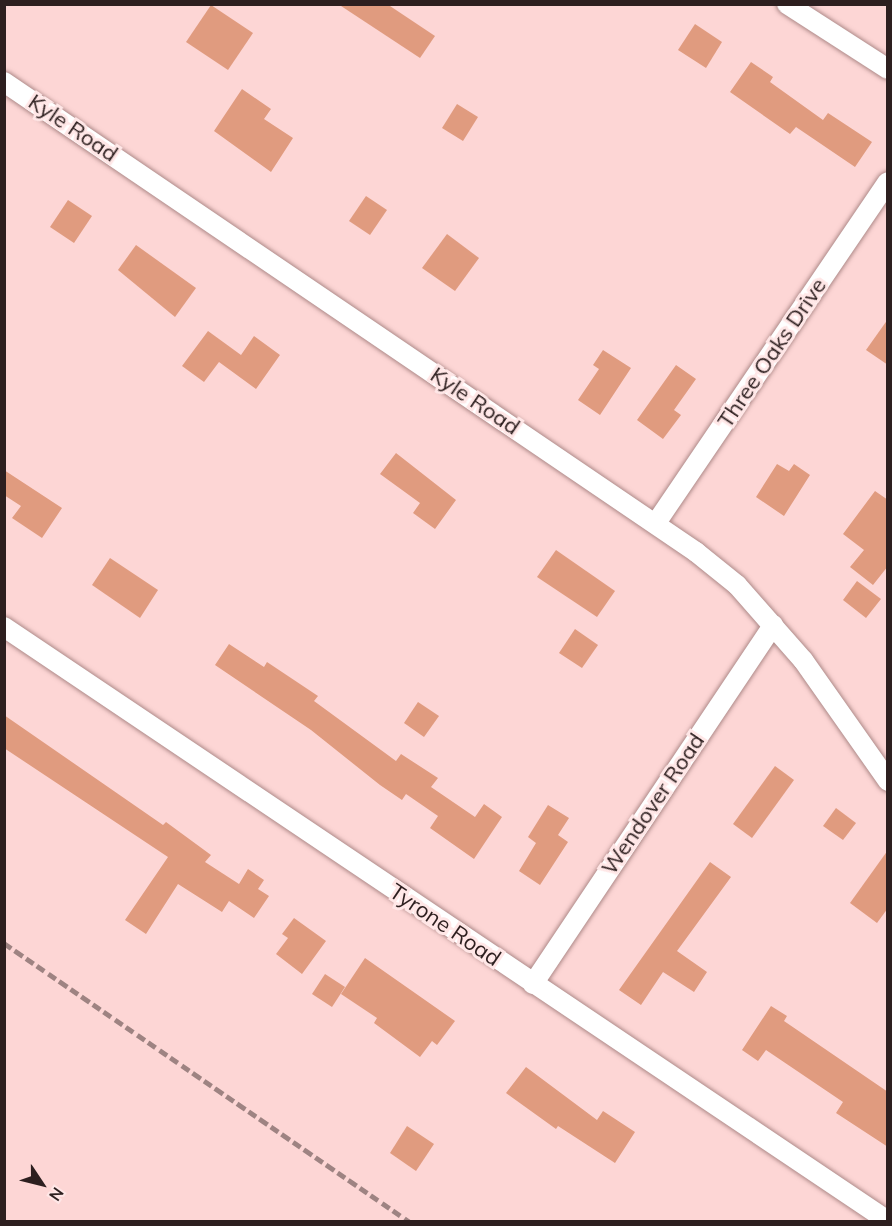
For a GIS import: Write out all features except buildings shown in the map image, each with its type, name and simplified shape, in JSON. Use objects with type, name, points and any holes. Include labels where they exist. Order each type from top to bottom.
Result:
[{"type":"street","points":[[787,4],[888,69]]},
{"type":"street","name":"Kyle Road","points":[[4,82],[656,523],[737,585],[803,660],[888,781]]},
{"type":"street","name":"Three Oaks Drive","points":[[656,523],[888,182]]},
{"type":"street","name":"Wendover Road","points":[[532,984],[773,625]]},
{"type":"street","name":"Tyrone Road","points":[[4,627],[532,984],[888,1221]]},
{"type":"railway","points":[[4,943],[410,1222]]}]
